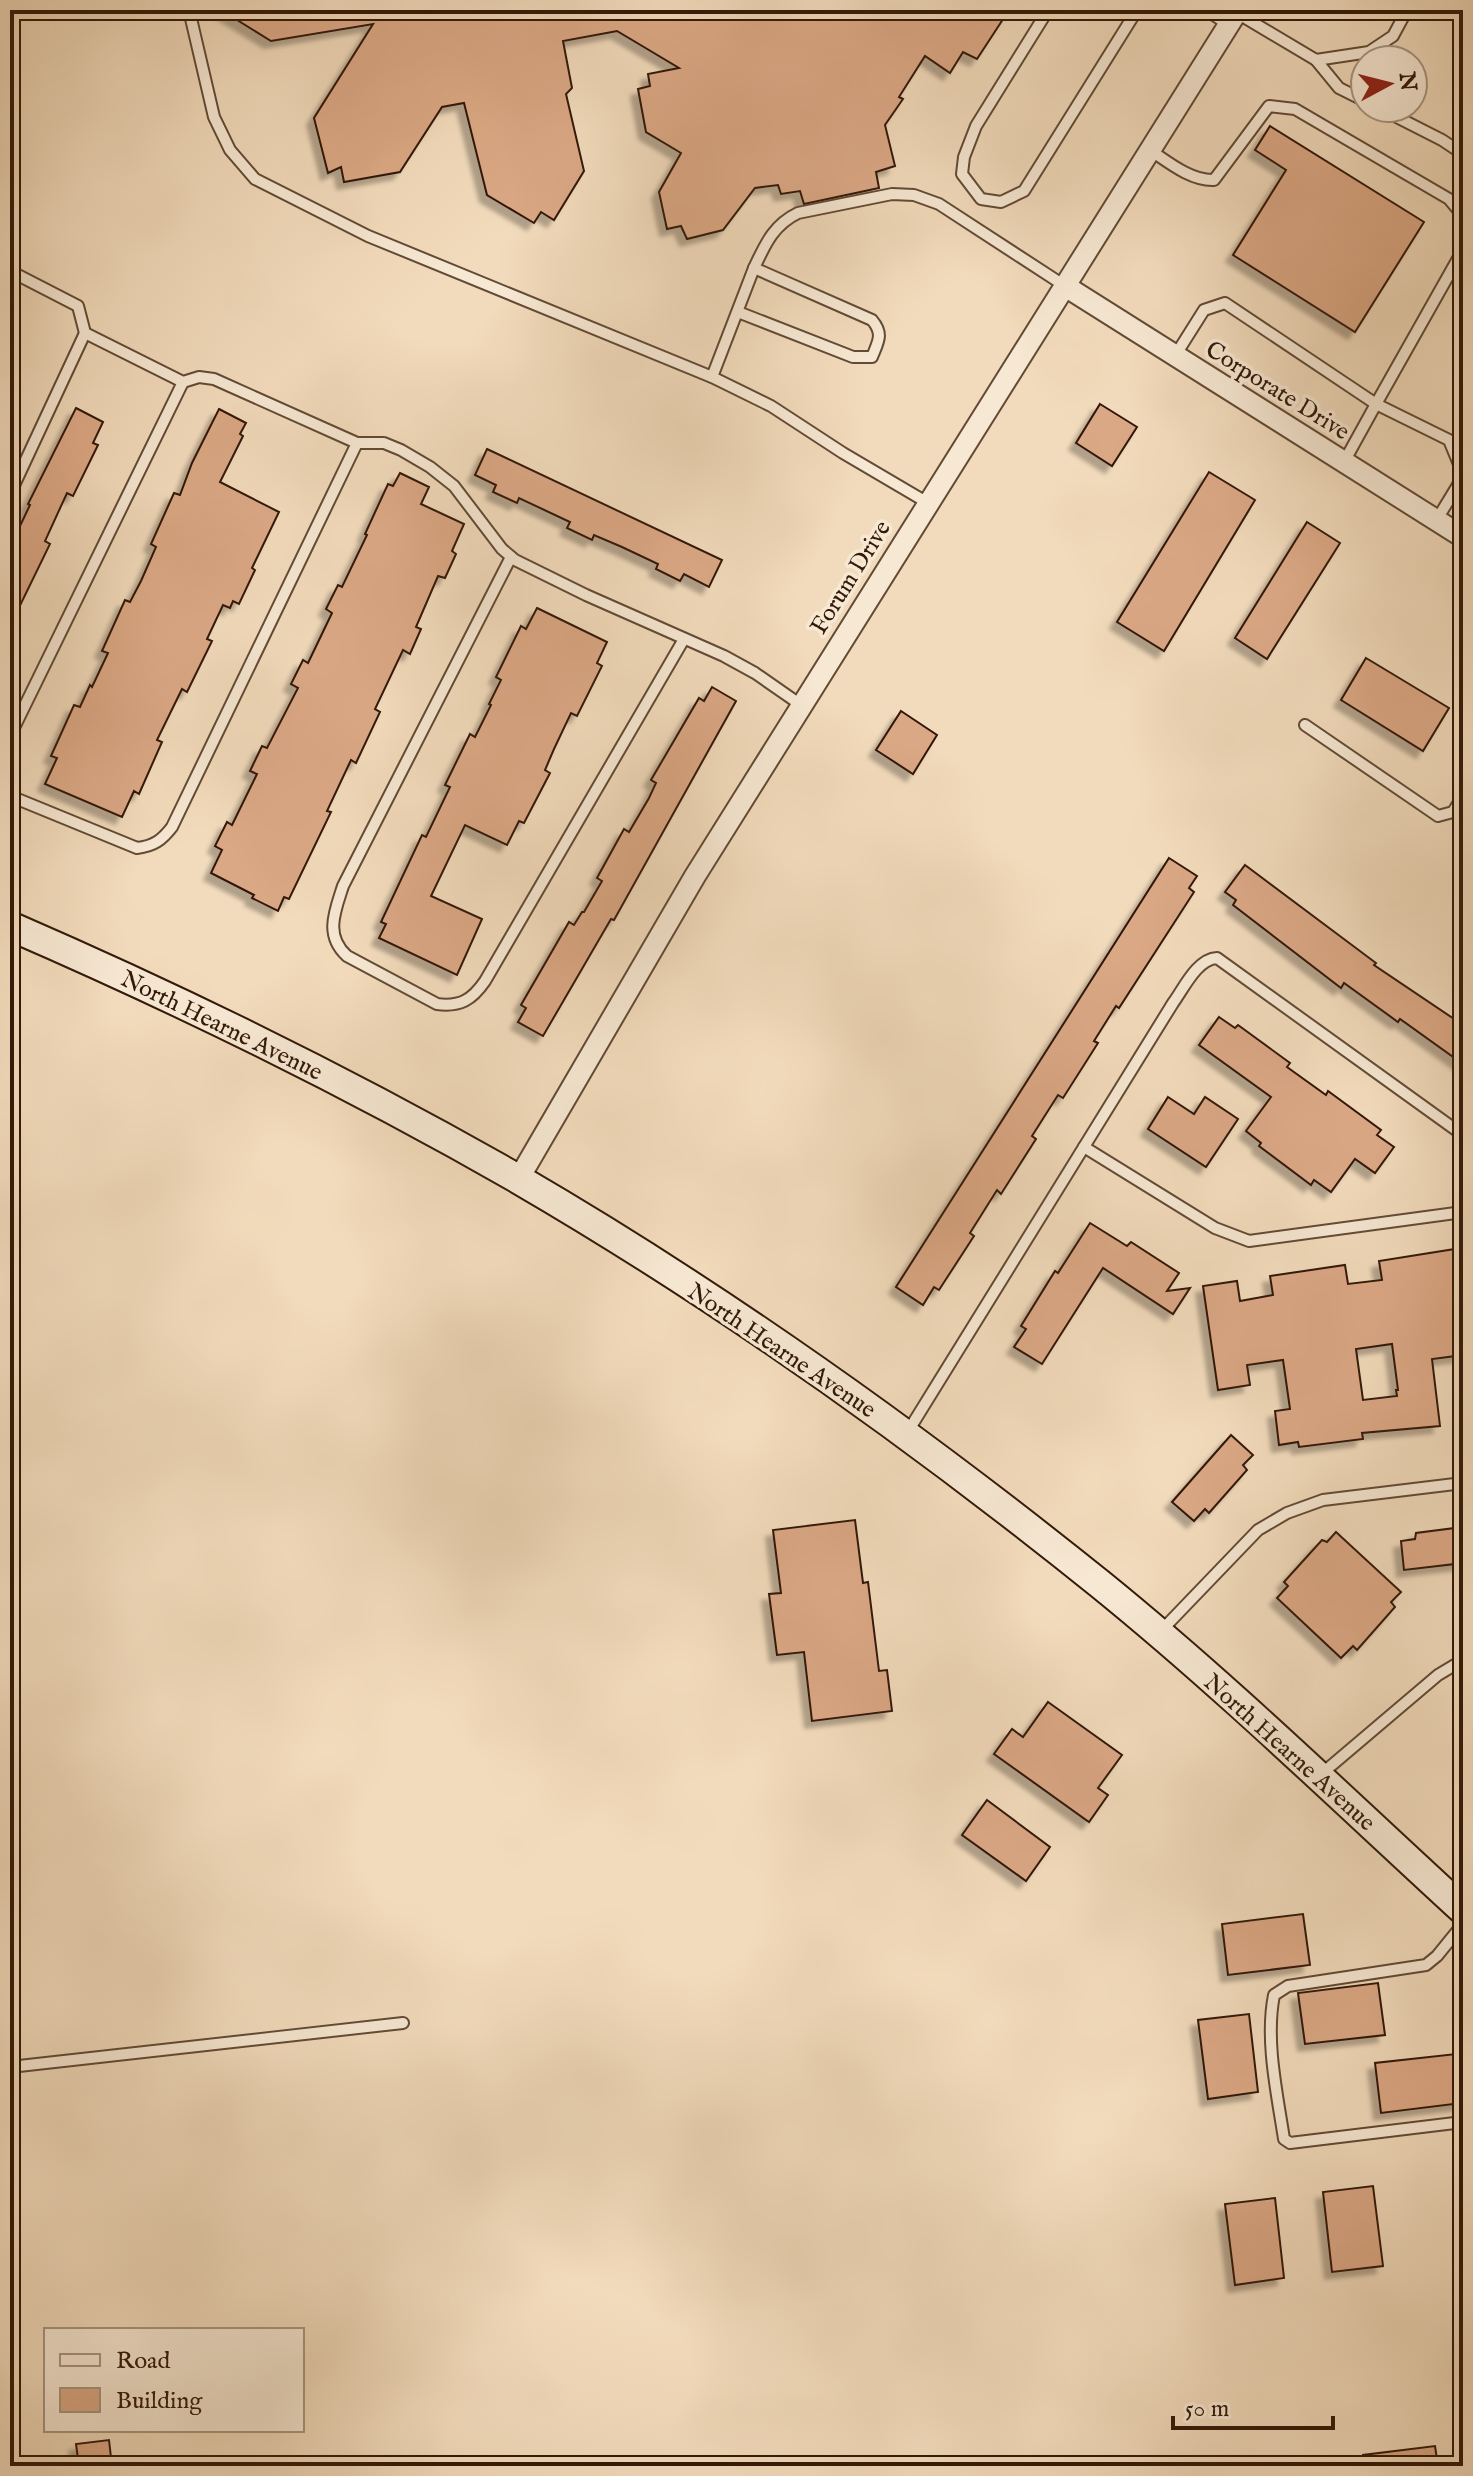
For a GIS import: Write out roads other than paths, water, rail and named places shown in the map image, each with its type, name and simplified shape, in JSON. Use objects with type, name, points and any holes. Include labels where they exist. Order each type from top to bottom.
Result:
[{"type":"main road","name":"North Hearne Avenue","points":[[10,926],[194,1008],[398,1114],[518,1180],[718,1306],[906,1434],[1102,1586],[1229,1695],[1463,1910]]},
{"type":"street","name":"Forum Drive","points":[[518,1180],[688,888],[1235,16]]},
{"type":"street","name":"Corporate Drive","points":[[1065,286],[1463,537]]},
{"type":"lane","points":[[189,10],[214,117],[230,150],[255,179],[368,236],[712,377],[771,406],[928,503]]},
{"type":"lane","points":[[1048,10],[976,126],[964,157],[962,174],[981,199],[1001,202],[1024,191],[1137,10]]},
{"type":"lane","points":[[1206,10],[1235,16],[1316,60],[1339,88],[1349,93]]},
{"type":"lane","points":[[1316,60],[1369,52],[1393,36],[1407,10]]},
{"type":"lane","points":[[1150,150],[1184,171],[1208,181],[1214,180],[1269,106],[1295,109],[1449,199],[1459,211],[1463,229]]},
{"type":"lane","points":[[1410,124],[1463,154]]},
{"type":"lane","points":[[712,377],[769,236],[784,220],[798,213],[892,194],[914,195],[939,204],[1065,286]]},
{"type":"lane","points":[[1344,462],[1460,255],[1463,242]]},
{"type":"lane","points":[[738,312],[853,357],[872,357],[881,336],[872,320],[754,268]]},
{"type":"lane","points":[[10,271],[78,306],[85,333],[10,494]]},
{"type":"lane","points":[[1175,356],[1204,310],[1225,303],[1376,404],[1449,440],[1461,469],[1461,480],[1436,521]]},
{"type":"lane","points":[[85,333],[183,382],[199,377],[214,379],[357,443],[384,443],[401,450],[454,486],[511,557],[755,673],[801,705]]},
{"type":"lane","points":[[10,736],[183,382]]},
{"type":"lane","points":[[10,796],[137,848],[163,839],[179,813],[357,443]]},
{"type":"lane","points":[[511,557],[343,886],[333,917],[337,947],[347,956],[437,1004],[453,1006],[466,1001],[479,990],[684,639]]},
{"type":"lane","points":[[1305,725],[1438,816],[1453,812],[1463,796]]},
{"type":"lane","points":[[906,1434],[1173,1003],[1209,958],[1217,958],[1463,1135]]},
{"type":"lane","points":[[1084,1147],[1215,1228],[1249,1241],[1463,1212]]},
{"type":"lane","points":[[1158,1633],[1258,1530],[1287,1513],[1323,1500],[1463,1483]]},
{"type":"lane","points":[[1317,1777],[1438,1675],[1463,1660]]},
{"type":"lane","points":[[1463,1924],[1426,1965],[1288,1986],[1274,1995],[1270,2013],[1284,2139],[1290,2143],[1463,2122]]},
{"type":"lane","points":[[10,2067],[403,2023]]}]
